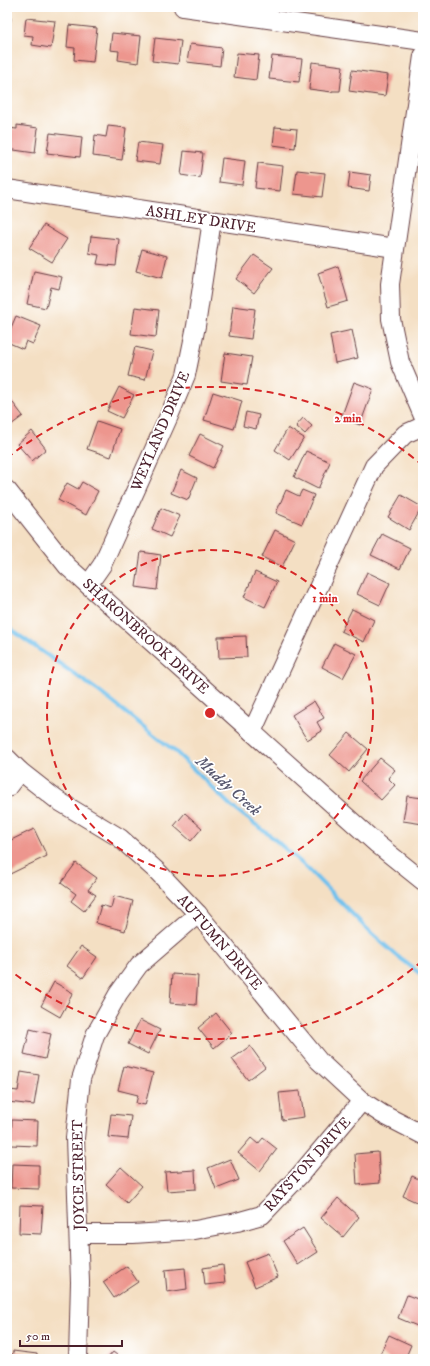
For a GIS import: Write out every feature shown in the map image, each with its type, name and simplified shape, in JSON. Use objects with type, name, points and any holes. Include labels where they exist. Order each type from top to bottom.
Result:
[{"type":"street","points":[[183,7],[272,13],[423,41]]},
{"type":"street","points":[[423,56],[390,284],[391,320],[400,362],[423,416]]},
{"type":"street","name":"ASHLEY DRIVE","points":[[7,189],[395,248]]},
{"type":"street","name":"WEYLAND DRIVE","points":[[88,585],[102,565],[186,375],[196,326],[212,220]]},
{"type":"street","points":[[252,732],[374,466],[406,434],[423,426]]},
{"type":"street","name":"SHARONBROOK DRIVE","points":[[7,490],[67,566],[377,844],[423,881]]},
{"type":"street","name":"AUTUMN DRIVE","points":[[7,758],[20,771],[57,800],[120,838],[158,872],[198,914],[319,1061],[362,1101],[382,1114],[423,1135]]},
{"type":"street","points":[[7,788],[20,771]]},
{"type":"street","name":"JOYCE STREET","points":[[78,1359],[80,1282],[75,1138],[81,1079],[95,1035],[118,994],[139,965],[198,914]]},
{"type":"street","name":"RAYSTON DRIVE","points":[[79,1234],[134,1234],[195,1230],[237,1222],[262,1215],[299,1176],[362,1101]]},
{"type":"building","points":[[7,17],[11,18],[9,35],[7,35]]},
{"type":"building","points":[[26,18],[55,21],[51,48],[32,45],[33,36],[24,35]]},
{"type":"building","points":[[69,25],[97,28],[93,62],[74,60],[75,48],[67,47]]},
{"type":"building","points":[[112,33],[141,36],[138,63],[118,60],[119,51],[110,50]]},
{"type":"building","points":[[155,38],[181,41],[178,64],[152,61]]},
{"type":"building","points":[[190,44],[222,48],[220,66],[187,62]]},
{"type":"building","points":[[237,53],[259,55],[256,80],[234,77]]},
{"type":"building","points":[[272,56],[302,59],[299,82],[269,79]]},
{"type":"building","points":[[312,62],[343,66],[340,91],[332,92],[309,89]]},
{"type":"building","points":[[352,70],[388,75],[385,96],[349,91]]},
{"type":"building","points":[[17,125],[38,128],[35,153],[7,149],[8,128],[17,129]]},
{"type":"building","points":[[108,126],[126,128],[122,160],[93,156],[95,135],[106,137]]},
{"type":"building","points":[[275,127],[297,129],[295,148],[273,145]]},
{"type":"building","points":[[50,133],[82,137],[80,157],[47,153]]},
{"type":"building","points":[[138,142],[163,145],[160,164],[135,161]]},
{"type":"building","points":[[184,151],[203,153],[200,178],[181,175]]},
{"type":"building","points":[[222,158],[245,161],[242,185],[219,182]]},
{"type":"building","points":[[258,163],[283,166],[280,191],[255,188]]},
{"type":"building","points":[[297,170],[325,173],[322,197],[294,194]]},
{"type":"building","points":[[350,172],[371,175],[369,191],[348,188]]},
{"type":"building","points":[[44,225],[67,239],[52,262],[29,248]]},
{"type":"building","points":[[91,236],[119,239],[116,266],[97,264],[99,255],[89,253]]},
{"type":"building","points":[[142,249],[167,256],[162,278],[136,271]]},
{"type":"building","points":[[254,255],[273,268],[254,293],[236,279]]},
{"type":"building","points":[[338,266],[348,301],[328,307],[318,273]]},
{"type":"building","points":[[34,271],[62,277],[59,289],[51,287],[46,308],[27,304]]},
{"type":"building","points":[[233,306],[255,309],[251,339],[229,336]]},
{"type":"building","points":[[135,307],[159,310],[156,337],[131,334]]},
{"type":"building","points":[[16,316],[41,326],[33,344],[26,341],[23,349],[7,342],[7,337]]},
{"type":"building","points":[[352,330],[358,358],[335,363],[330,335]]},
{"type":"building","points":[[135,347],[152,351],[145,380],[128,376]]},
{"type":"building","points":[[225,353],[252,357],[247,385],[221,381]]},
{"type":"building","points":[[354,382],[373,389],[360,425],[341,418]]},
{"type":"building","points":[[119,387],[134,395],[122,418],[107,411]]},
{"type":"building","points":[[213,392],[242,401],[234,429],[204,420]]},
{"type":"building","points":[[7,395],[23,416],[7,428]]},
{"type":"building","points":[[246,412],[259,415],[256,429],[243,426]]},
{"type":"building","points":[[303,418],[312,426],[305,434],[296,426]]},
{"type":"building","points":[[97,421],[120,429],[111,457],[87,449]]},
{"type":"building","points":[[288,428],[304,438],[290,460],[275,450]]},
{"type":"building","points":[[32,431],[46,449],[32,461],[17,444]]},
{"type":"building","points":[[200,434],[224,446],[213,468],[189,456]]},
{"type":"building","points":[[306,451],[330,462],[318,489],[294,477]]},
{"type":"building","points":[[181,470],[197,478],[188,500],[171,493]]},
{"type":"building","points":[[82,482],[98,491],[86,515],[58,500],[67,483],[78,489]]},
{"type":"building","points":[[286,490],[299,496],[302,490],[314,495],[302,524],[276,513]]},
{"type":"building","points":[[401,495],[422,507],[409,530],[388,517]]},
{"type":"building","points":[[161,508],[180,516],[170,537],[152,529]]},
{"type":"building","points":[[275,530],[295,540],[282,567],[262,557]]},
{"type":"building","points":[[382,534],[410,548],[400,569],[371,555]]},
{"type":"building","points":[[141,552],[161,555],[157,590],[136,587]]},
{"type":"building","points":[[255,572],[277,582],[265,607],[244,597]]},
{"type":"building","points":[[367,572],[390,583],[380,605],[357,594]]},
{"type":"building","points":[[352,609],[374,620],[364,642],[341,631]]},
{"type":"building","points":[[246,636],[247,657],[219,658],[218,637]]},
{"type":"building","points":[[334,643],[356,654],[343,678],[322,667]]},
{"type":"building","points":[[314,701],[324,718],[317,722],[322,731],[307,740],[292,715]]},
{"type":"building","points":[[349,733],[368,749],[349,772],[330,755]]},
{"type":"building","points":[[380,758],[395,770],[388,778],[395,785],[381,800],[360,781]]},
{"type":"building","points":[[407,796],[423,798],[423,824],[403,821]]},
{"type":"building","points":[[185,813],[202,828],[191,841],[174,826]]},
{"type":"building","points":[[34,829],[47,856],[10,874],[7,868],[7,855],[10,853],[7,847],[7,842]]},
{"type":"building","points":[[76,863],[97,878],[88,890],[96,895],[84,911],[71,901],[76,894],[61,883]]},
{"type":"building","points":[[114,896],[133,901],[125,931],[96,923],[101,905],[111,908]]},
{"type":"building","points":[[81,946],[97,957],[83,978],[67,966]]},
{"type":"building","points":[[172,974],[198,976],[196,1005],[170,1003]]},
{"type":"building","points":[[54,982],[73,993],[60,1017],[41,1006]]},
{"type":"building","points":[[216,1013],[232,1033],[214,1048],[198,1028]]},
{"type":"building","points":[[140,1020],[160,1030],[148,1054],[128,1044]]},
{"type":"building","points":[[30,1029],[51,1034],[45,1059],[24,1054]]},
{"type":"building","points":[[250,1046],[265,1067],[248,1080],[232,1059]]},
{"type":"building","points":[[124,1066],[153,1073],[145,1105],[136,1103],[138,1095],[118,1090]]},
{"type":"building","points":[[21,1072],[39,1075],[34,1105],[8,1102],[10,1090],[18,1091]]},
{"type":"building","points":[[300,1091],[304,1117],[282,1120],[279,1093]]},
{"type":"building","points":[[111,1114],[131,1116],[128,1139],[108,1137]]},
{"type":"building","points":[[12,1120],[38,1121],[37,1146],[11,1145]]},
{"type":"building","points":[[251,1138],[258,1144],[263,1138],[277,1149],[260,1171],[238,1153]]},
{"type":"building","points":[[378,1152],[380,1183],[357,1185],[355,1154]]},
{"type":"building","points":[[230,1159],[239,1180],[216,1189],[208,1168]]},
{"type":"building","points":[[12,1164],[39,1165],[39,1189],[11,1188]]},
{"type":"building","points":[[121,1167],[142,1186],[127,1203],[106,1184]]},
{"type":"building","points":[[195,1170],[196,1189],[167,1191],[165,1172]]},
{"type":"building","points":[[412,1176],[423,1181],[423,1205],[403,1196]]},
{"type":"building","points":[[338,1198],[359,1217],[343,1237],[321,1218]]},
{"type":"building","points":[[20,1205],[43,1206],[41,1234],[19,1233]]},
{"type":"building","points":[[303,1228],[318,1252],[298,1265],[283,1241]]},
{"type":"building","points":[[268,1253],[278,1277],[255,1287],[245,1262]]},
{"type":"building","points":[[223,1265],[225,1283],[205,1285],[203,1268]]},
{"type":"building","points":[[127,1266],[138,1282],[114,1298],[103,1282]]},
{"type":"building","points":[[185,1268],[187,1289],[167,1292],[165,1270]]},
{"type":"building","points":[[407,1295],[423,1301],[422,1328],[398,1318]]},
{"type":"building","points":[[389,1335],[411,1345],[405,1359],[390,1359],[380,1354]]},
{"type":"building","points":[[13,1351],[37,1354],[37,1359],[12,1359]]},
{"type":"building","points":[[113,1352],[122,1359],[107,1359]]},
{"type":"waterway","name":"Muddy Creek","points":[[7,627],[97,690],[177,753],[231,806],[272,837],[307,868],[370,932],[423,976]]}]
